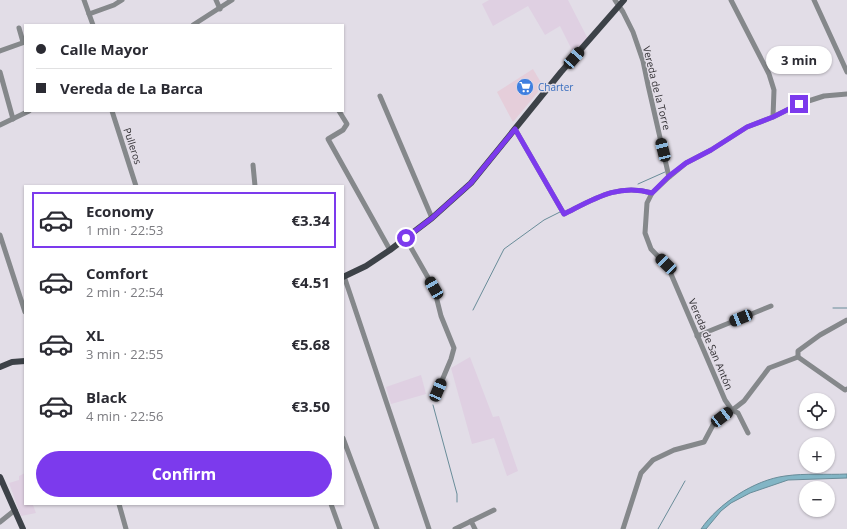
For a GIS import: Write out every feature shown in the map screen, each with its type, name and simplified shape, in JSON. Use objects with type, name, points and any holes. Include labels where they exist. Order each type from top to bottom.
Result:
[{"type":"main road","points":[[344,277],[370,264],[390,250],[432,218],[471,183],[561,72],[624,0]]},
{"type":"main road","points":[[0,367],[12,362],[24,362]]},
{"type":"main road","points":[[0,477],[23,529]]},
{"type":"street","points":[[84,0],[93,24]]},
{"type":"street","points":[[90,14],[114,5],[122,0]]},
{"type":"street","points":[[216,0],[220,9]]},
{"type":"street","points":[[195,24],[232,0]]},
{"type":"street","name":"Vereda de la Torre","points":[[615,0],[623,12],[643,61],[669,176]]},
{"type":"street","points":[[731,0],[769,74],[774,90],[773,117]]},
{"type":"street","points":[[814,0],[847,72]]},
{"type":"street","points":[[0,52],[24,42],[19,28]]},
{"type":"street","points":[[0,72],[13,119]]},
{"type":"street","points":[[515,129],[564,214],[597,197],[618,191],[639,189],[652,193],[669,176],[686,163],[711,150],[747,127],[773,117],[799,104],[824,96],[847,94]]},
{"type":"street","points":[[380,96],[432,218]]},
{"type":"street","points":[[0,125],[27,112]]},
{"type":"street","name":"Pulleros","points":[[112,112],[136,185]]},
{"type":"street","points":[[340,112],[347,124],[343,130],[328,139],[390,250]]},
{"type":"street","points":[[253,165],[255,185]]},
{"type":"street","name":"Vereda de San Antón","points":[[652,193],[648,203],[645,233],[651,249],[668,267],[725,400],[732,410],[738,413],[748,433]]},
{"type":"street","points":[[0,235],[24,309]]},
{"type":"street","points":[[406,238],[434,288],[441,316],[454,348],[438,390]]},
{"type":"street","points":[[344,277],[429,529]]},
{"type":"street","points":[[697,336],[771,306]]},
{"type":"street","points":[[798,356],[798,351],[820,335],[847,320]]},
{"type":"street","points":[[798,356],[845,390],[847,389]]},
{"type":"street","points":[[623,529],[642,473],[654,460],[674,450],[704,442],[713,425],[744,401],[769,368],[798,356]]},
{"type":"street","points":[[344,441],[378,529]]},
{"type":"street","points":[[119,505],[126,529]]},
{"type":"street","points":[[331,505],[340,529]]},
{"type":"street","points":[[0,522],[14,510]]},
{"type":"street","points":[[455,529],[494,510]]},
{"type":"street","points":[[471,521],[475,529]]},
{"type":"shaded area","points":[[489,0],[568,0],[588,39],[574,54],[560,26],[545,35],[528,6],[493,26],[482,4]]},
{"type":"shaded area","points":[[533,69],[543,86],[513,122],[497,92]]},
{"type":"shaded area","points":[[470,357],[493,417],[499,416],[518,471],[507,476],[494,438],[472,444],[451,368]]},
{"type":"shaded area","points":[[421,375],[426,394],[391,404],[386,387]]},
{"type":"shaded area","points":[[24,474],[24,505],[33,505],[36,513],[21,516],[9,483],[19,480],[19,476]]},
{"type":"water","points":[[847,474],[847,478],[788,480],[750,493],[731,503],[721,511],[706,529],[701,529],[708,520],[727,502],[761,482],[773,478],[793,475]]},
{"type":"waterway","points":[[638,184],[665,172]]},
{"type":"waterway","points":[[473,310],[504,249],[544,220],[560,212]]},
{"type":"waterway","points":[[833,308],[847,308]]},
{"type":"waterway","points":[[433,405],[457,494],[457,502]]},
{"type":"waterway","points":[[658,529],[685,481]]},
{"type":"place","name":"Charter","points":[[525,87]]},
{"type":"route","points":[[406,238],[432,218],[471,183],[515,129],[564,214],[597,197],[618,191],[639,189],[652,193],[669,176],[686,163],[711,150],[747,127],[773,117],[799,104]]}]
